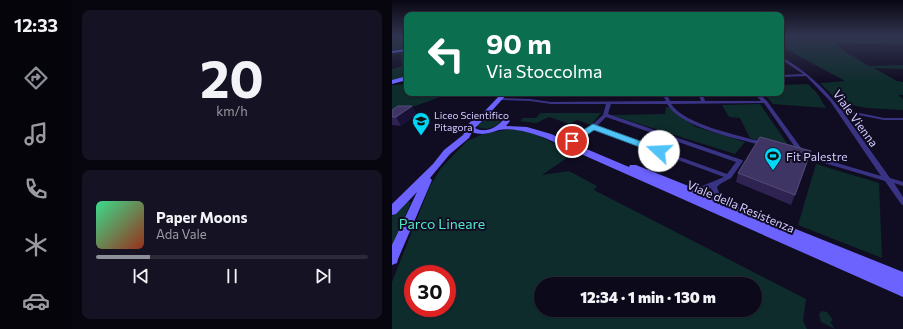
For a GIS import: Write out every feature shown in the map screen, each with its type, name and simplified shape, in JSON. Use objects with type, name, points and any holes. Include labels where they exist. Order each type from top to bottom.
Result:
[{"type":"street","points":[[392,53],[404,51]]},
{"type":"street","name":"Viale Vienna","points":[[784,60],[808,75],[823,90],[839,110],[903,202]]},
{"type":"street","points":[[784,76],[808,75]]},
{"type":"street","points":[[392,82],[404,79]]},
{"type":"street","points":[[392,259],[424,184],[436,166],[447,152],[466,136],[473,124],[490,110],[502,96]]},
{"type":"street","points":[[666,96],[674,110],[700,125],[773,146]]},
{"type":"street","points":[[701,96],[703,102]]},
{"type":"street","points":[[759,96],[765,102],[802,155]]},
{"type":"street","points":[[500,99],[530,100],[551,103],[765,102]]},
{"type":"street","points":[[572,141],[593,127],[605,116],[609,103]]},
{"type":"street","points":[[459,141],[503,124],[503,118],[491,114],[490,110]]},
{"type":"street","points":[[839,110],[884,119],[903,119]]},
{"type":"street","points":[[480,119],[496,116]]},
{"type":"street","points":[[605,116],[739,160],[740,163],[729,176],[718,183],[699,190],[696,193]]},
{"type":"street","name":"Viale della Resistenza","points":[[503,124],[532,126],[572,141],[903,279]]},
{"type":"street","name":"Viale della Resistenza","points":[[503,124],[527,129],[548,136],[903,290]]},
{"type":"street","points":[[593,127],[729,176]]},
{"type":"street","points":[[471,129],[478,132],[483,132]]},
{"type":"street","points":[[795,152],[903,184]]},
{"type":"street","points":[[392,211],[436,166]]},
{"type":"street","points":[[718,183],[714,187],[716,194],[729,207]]},
{"type":"green space","points":[[790,51],[845,51],[869,66],[903,65],[903,69],[874,68],[897,81],[903,82],[903,95],[898,95],[903,99],[903,110],[867,108],[840,103],[820,83],[845,81]]},
{"type":"green space","points":[[404,52],[404,77],[392,81],[392,69],[402,66],[401,54],[392,54]]},
{"type":"green space","points":[[404,84],[404,96],[443,96],[392,114],[392,85]]},
{"type":"green space","points":[[808,84],[817,93],[826,108],[773,104],[766,96],[784,96],[784,85]]},
{"type":"green space","points":[[760,104],[791,149],[750,138],[740,118],[729,117],[722,105]]},
{"type":"green space","points":[[666,107],[696,127],[745,142],[735,154],[611,115],[665,114]]},
{"type":"green space","points":[[540,113],[601,113],[591,125],[577,120],[570,124],[549,117],[536,123],[520,121],[523,118],[536,118]]},
{"type":"green space","points":[[492,118],[499,120],[500,122],[489,128],[480,128],[477,126],[480,122]]},
{"type":"green space","name":"Parco Lineare","points":[[511,129],[533,133],[574,153],[542,175],[569,171],[597,186],[594,190],[806,299],[803,321],[807,329],[392,329],[392,282],[430,186],[441,168],[467,141],[483,134]]},
{"type":"green space","points":[[816,164],[879,183],[882,258],[798,225]]},
{"type":"green space","points":[[406,201],[411,202],[392,247],[392,216]]},
{"type":"green space","points":[[822,311],[827,312],[833,320],[830,322],[835,329],[821,322],[819,314]]},
{"type":"building","points":[[398,106],[412,106],[396,117],[392,117],[392,110]]},
{"type":"building","name":"Fit Palestre","points":[[760,137],[811,151],[795,195],[738,173]]},
{"type":"place","name":"Liceo Scientifico Pitagora","points":[[421,136]]},
{"type":"place","name":"Fit Palestre","points":[[773,171]]},
{"type":"route","points":[[572,141],[593,127],[659,151]]}]
